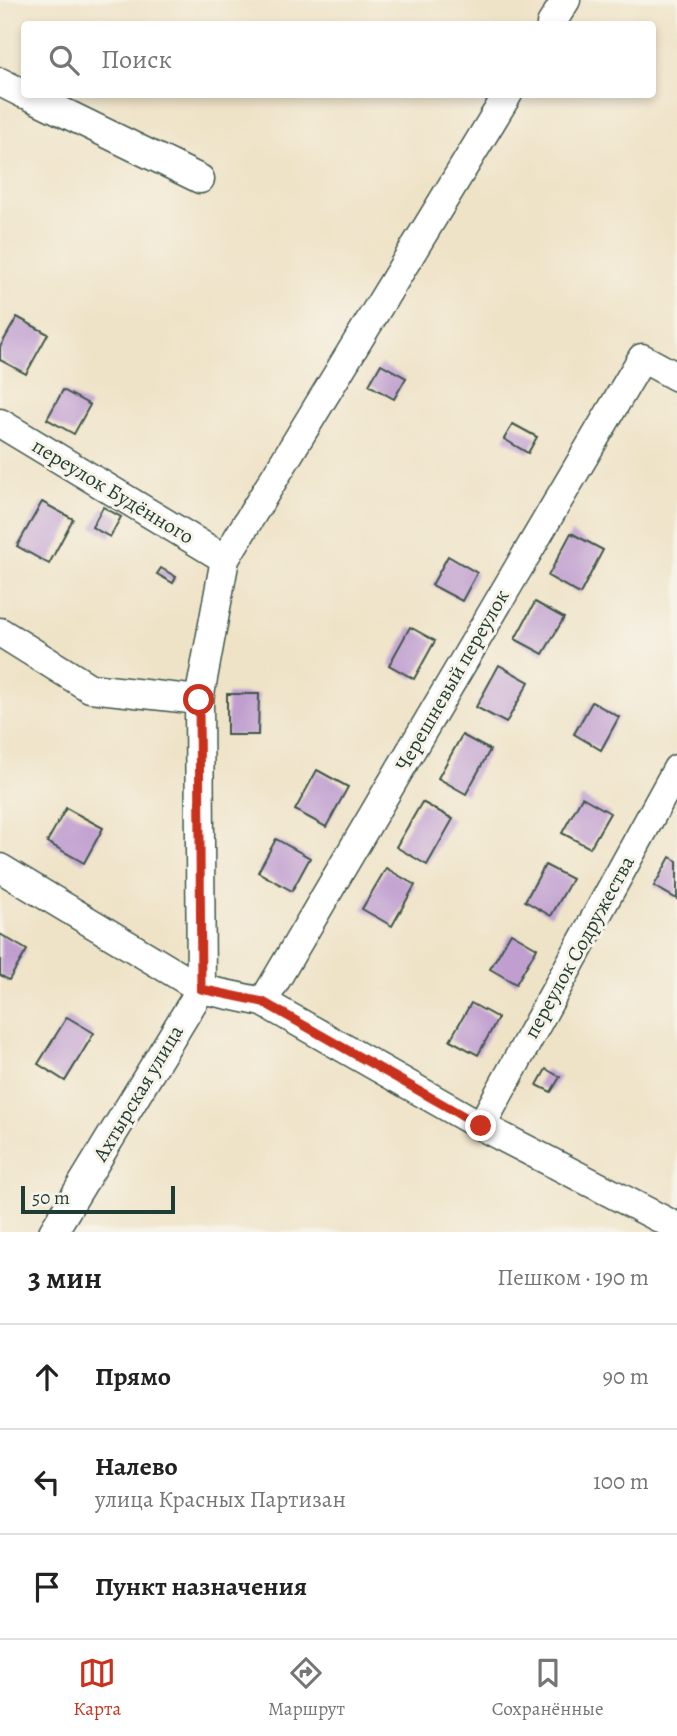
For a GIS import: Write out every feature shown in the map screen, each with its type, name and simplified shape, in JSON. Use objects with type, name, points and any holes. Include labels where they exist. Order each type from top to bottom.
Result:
[{"type":"street","points":[[553,21],[566,0]]},
{"type":"street","points":[[0,82],[21,92]]},
{"type":"street","points":[[33,98],[200,179]]},
{"type":"street","points":[[201,989],[199,700],[225,559],[506,98]]},
{"type":"street","name":"Черешневый переулок","points":[[263,1002],[642,358],[677,377]]},
{"type":"street","name":"переулок Будённого","points":[[0,423],[225,559]]},
{"type":"street","points":[[0,632],[90,688],[199,700]]},
{"type":"street","name":"переулок Содружества","points":[[481,1126],[677,769]]},
{"type":"street","points":[[0,868],[201,989],[263,1002],[481,1126],[677,1227]]},
{"type":"street","name":"Ахтырская улица","points":[[53,1232],[201,989]]},
{"type":"building","points":[[17,317],[48,334],[26,374],[0,360],[0,347]]},
{"type":"building","points":[[381,364],[406,378],[394,399],[369,385]]},
{"type":"building","points":[[63,390],[90,405],[74,434],[47,419]]},
{"type":"building","points":[[513,424],[537,437],[528,453],[504,439]]},
{"type":"building","points":[[42,502],[73,519],[49,564],[17,546]]},
{"type":"building","points":[[103,507],[121,517],[110,537],[92,527]]},
{"type":"building","points":[[571,533],[603,550],[580,594],[548,576]]},
{"type":"building","points":[[448,556],[477,573],[462,601],[432,585]]},
{"type":"building","points":[[161,568],[176,577],[173,583],[157,574]]},
{"type":"building","points":[[535,602],[564,618],[543,654],[515,639]]},
{"type":"building","points":[[410,627],[435,641],[414,679],[389,665]]},
{"type":"building","points":[[499,665],[529,682],[506,723],[476,707]]},
{"type":"building","points":[[227,694],[259,694],[258,735],[227,735]]},
{"type":"building","points":[[592,702],[619,717],[601,750],[574,734]]},
{"type":"building","points":[[462,735],[490,750],[466,794],[438,778]]},
{"type":"building","points":[[317,770],[348,787],[326,827],[295,810]]},
{"type":"building","points":[[582,797],[610,813],[590,848],[562,833]]},
{"type":"building","points":[[422,802],[453,819],[427,865],[396,847]]},
{"type":"building","points":[[66,808],[103,828],[84,863],[47,842]]},
{"type":"building","points":[[276,839],[310,858],[292,891],[258,872]]},
{"type":"building","points":[[670,857],[677,861],[677,899],[654,886]]},
{"type":"building","points":[[545,865],[572,879],[551,916],[525,901]]},
{"type":"building","points":[[386,868],[415,885],[392,926],[362,909]]},
{"type":"building","points":[[511,933],[537,948],[516,984],[490,969]]},
{"type":"building","points":[[0,934],[27,950],[9,980],[0,975]]},
{"type":"building","points":[[471,1003],[498,1018],[478,1055],[450,1040]]},
{"type":"building","points":[[67,1017],[94,1033],[65,1081],[38,1064]]},
{"type":"building","points":[[546,1069],[560,1077],[551,1092],[537,1085]]},
{"type":"route","points":[[199,700],[201,989],[263,1002],[481,1126]]}]
